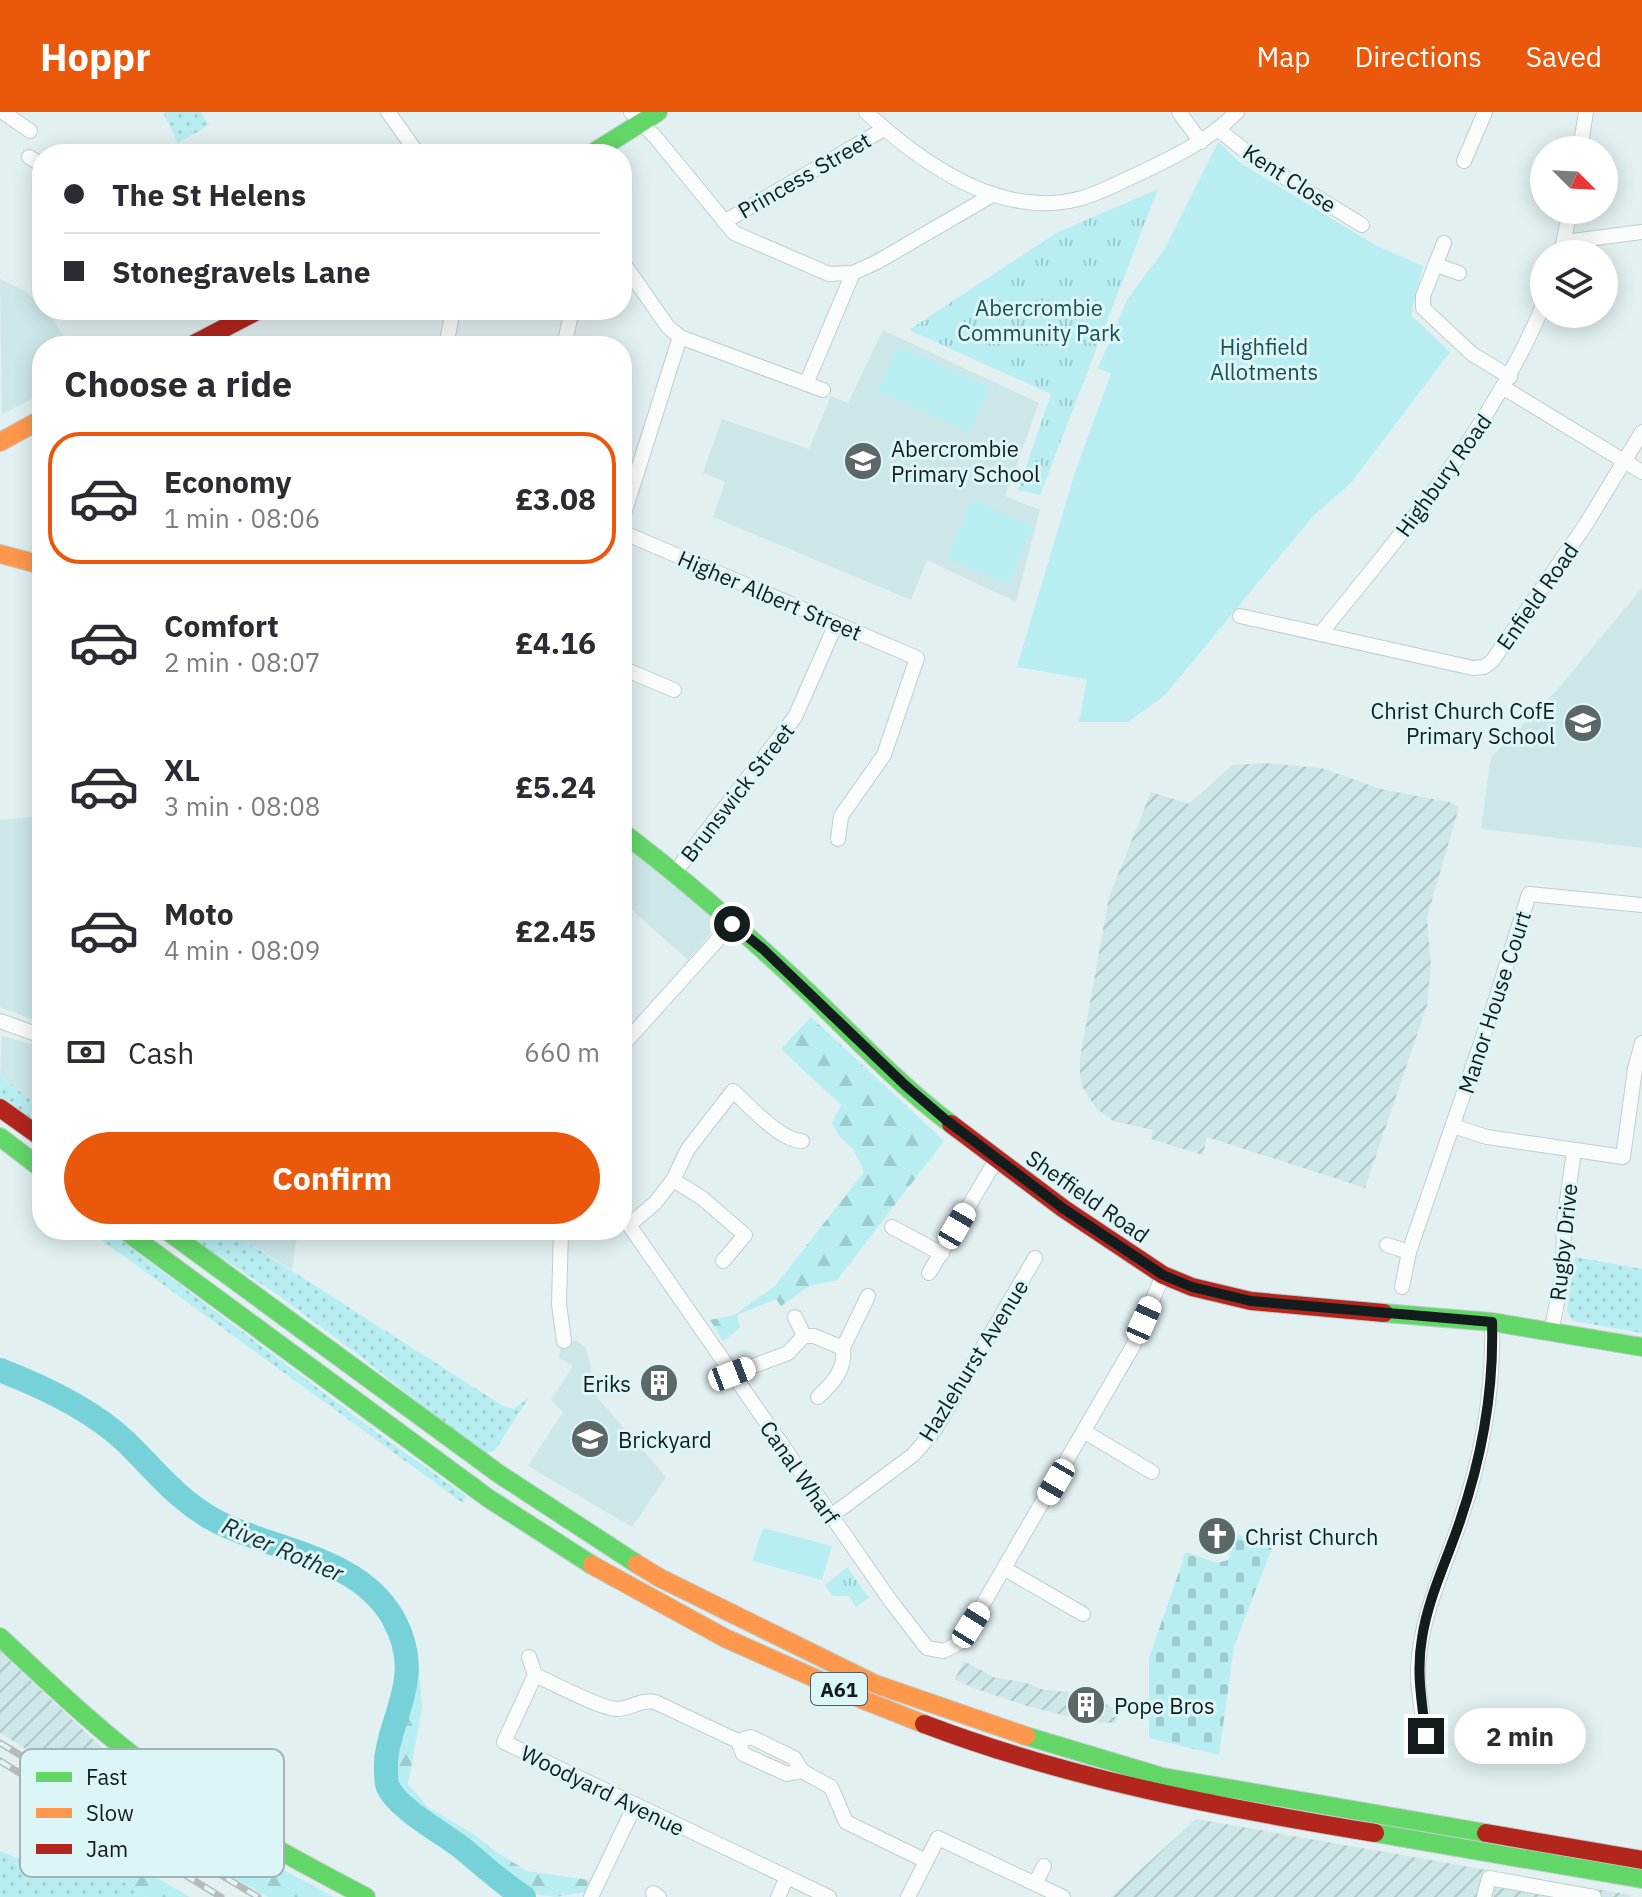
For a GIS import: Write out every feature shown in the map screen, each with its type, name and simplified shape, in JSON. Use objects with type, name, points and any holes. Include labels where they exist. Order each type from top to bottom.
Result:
[{"type":"main road","points":[[603,144],[636,117],[658,112]]},
{"type":"main road","points":[[209,336],[238,320]]},
{"type":"main road","points":[[0,442],[32,424]]},
{"type":"main road","points":[[0,554],[32,562]]},
{"type":"main road","name":"Sheffield Road","points":[[632,840],[675,872],[763,949],[905,1085],[996,1160],[1163,1275],[1192,1287],[1251,1301],[1492,1322],[1642,1347]]},
{"type":"main road","points":[[0,1108],[32,1131]]},
{"type":"main road","points":[[0,1137],[32,1161]]},
{"type":"main road","name":"A61","points":[[138,1240],[488,1498],[576,1556],[725,1638],[866,1701],[977,1744],[1157,1793],[1642,1879]]},
{"type":"main road","name":"A61","points":[[180,1240],[499,1474],[590,1534],[660,1578],[875,1684],[985,1724],[1163,1777],[1642,1860]]},
{"type":"main road","points":[[0,1637],[127,1749]]},
{"type":"main road","points":[[284,1853],[366,1897]]},
{"type":"street","points":[[3,112],[30,131]]},
{"type":"street","points":[[388,112],[411,144]]},
{"type":"street","points":[[866,112],[936,168],[994,194],[1052,203],[1078,199],[1190,150],[1219,130],[1237,112]]},
{"type":"street","points":[[1179,112],[1201,142]]},
{"type":"street","points":[[1464,161],[1485,112]]},
{"type":"street","points":[[1582,136],[1586,112]]},
{"type":"street","points":[[636,117],[734,233],[829,274],[853,273],[877,262],[994,194]]},
{"type":"street","name":"Princess Street","points":[[724,222],[884,129]]},
{"type":"street","name":"Kent Close","points":[[1219,130],[1258,161],[1362,225]]},
{"type":"street","points":[[1602,240],[1642,232]]},
{"type":"street","points":[[1444,243],[1423,296],[1423,308],[1507,383],[1642,472]]},
{"type":"street","points":[[1436,265],[1459,273]]},
{"type":"street","points":[[806,384],[853,273]]},
{"type":"street","points":[[632,275],[668,327],[680,337],[823,390]]},
{"type":"street","name":"Highbury Road","points":[[1321,633],[1443,479],[1507,383],[1532,328]]},
{"type":"street","points":[[632,488],[680,337]]},
{"type":"street","name":"Enfield Road","points":[[1240,616],[1473,668],[1484,667],[1493,660],[1548,582],[1642,432]]},
{"type":"street","name":"Higher Albert Street","points":[[632,536],[917,658],[884,755],[841,816],[838,839]]},
{"type":"street","name":"Brunswick Street","points":[[675,872],[795,717],[836,624]]},
{"type":"street","points":[[632,672],[674,690]]},
{"type":"street","name":"Manor House Court","points":[[1402,1287],[1409,1252],[1529,894],[1642,905]]},
{"type":"street","points":[[632,1035],[732,924]]},
{"type":"street","points":[[0,1021],[32,1032]]},
{"type":"street","points":[[1453,1126],[1487,1137],[1623,1157],[1635,1069],[1642,1043]]},
{"type":"street","points":[[632,1216],[655,1203],[673,1180],[688,1149],[733,1091],[782,1134],[791,1140],[802,1141]]},
{"type":"street","name":"Rugby Drive","points":[[1551,1333],[1563,1272],[1564,1222],[1574,1151]]},
{"type":"street","points":[[929,1273],[996,1160]]},
{"type":"street","points":[[673,1180],[702,1198],[745,1235],[723,1261]]},
{"type":"street","points":[[892,1227],[942,1254]]},
{"type":"street","name":"Canal Wharf","points":[[632,1230],[927,1648],[944,1651],[961,1642],[1005,1569]]},
{"type":"street","points":[[561,1240],[559,1304],[564,1341]]},
{"type":"street","points":[[1387,1245],[1409,1252]]},
{"type":"street","name":"Hazlehurst Avenue","points":[[831,1516],[913,1455],[934,1431],[1035,1258]]},
{"type":"street","points":[[1083,1614],[1005,1569],[1133,1346],[1163,1275]]},
{"type":"street","points":[[818,1397],[831,1385],[842,1367],[843,1348],[868,1296]]},
{"type":"street","points":[[795,1317],[804,1336]]},
{"type":"street","points":[[1426,1736],[1418,1672],[1422,1636],[1461,1518],[1481,1444],[1491,1389],[1492,1322]]},
{"type":"street","points":[[732,1374],[788,1353],[804,1336],[814,1336],[843,1348]]},
{"type":"street","points":[[1085,1432],[1152,1472]]},
{"type":"street","points":[[529,1657],[535,1675],[615,1709],[644,1701],[655,1702],[738,1741],[751,1737],[794,1758],[802,1771],[831,1787],[842,1816],[852,1826],[926,1861]]},
{"type":"street","name":"Woodyard Avenue","points":[[535,1675],[504,1742],[829,1897]]},
{"type":"street","points":[[595,1890],[635,1805]]},
{"type":"street","points":[[908,1897],[938,1838],[1063,1897]]},
{"type":"street","points":[[1035,1884],[1044,1866]]},
{"type":"street","points":[[778,1897],[787,1877]]},
{"type":"street","points":[[1484,1897],[1489,1878],[1594,1897]]},
{"type":"shaded area","points":[[0,279],[32,298],[32,320],[52,320],[63,336],[32,336],[32,399],[2,414]]},
{"type":"shaded area","name":"Abercrombie Primary School","points":[[883,330],[1039,403],[1005,496],[1040,510],[1016,602],[927,560],[911,600],[713,517],[725,482],[703,473],[722,419],[809,449],[831,396],[848,403]]},
{"type":"shaded area","name":"Christ Church CofE Primary School","points":[[1642,588],[1642,848],[1481,829],[1491,757],[1557,690]]},
{"type":"shaded area","points":[[1265,763],[1321,768],[1381,789],[1449,802],[1459,807],[1427,917],[1431,967],[1427,1005],[1365,1188],[1207,1137],[1203,1155],[1151,1139],[1153,1130],[1113,1121],[1095,1107],[1083,1088],[1080,1058],[1109,897],[1151,792],[1189,804],[1232,765]]},
{"type":"shaded area","points":[[32,817],[32,1019],[0,1007],[0,820]]},
{"type":"shaded area","points":[[632,846],[718,919],[718,925],[688,960],[632,910]]},
{"type":"shaded area","points":[[2,1036],[32,1044],[32,1101],[0,1076]]},
{"type":"shaded area","points":[[244,1240],[296,1240],[292,1270]]},
{"type":"shaded area","name":"Brickyard","points":[[576,1340],[586,1348],[597,1397],[666,1477],[632,1527],[528,1466],[563,1412],[551,1400],[573,1366],[559,1358],[561,1347]]},
{"type":"shaded area","points":[[0,1651],[103,1749],[26,1749],[0,1733]]},
{"type":"shaded area","points":[[964,1661],[993,1677],[1027,1683],[1044,1690],[1092,1694],[1119,1713],[1116,1723],[1090,1722],[1027,1706],[971,1687],[955,1679]]},
{"type":"shaded area","points":[[1196,1819],[1631,1895],[1111,1897]]},
{"type":"green space","points":[[163,112],[201,112],[209,125],[178,143]]},
{"type":"green space","name":"Highfield Allotments","points":[[1218,142],[1239,162],[1375,245],[1423,266],[1411,315],[1450,352],[1350,484],[1314,515],[1164,696],[1128,722],[1079,722],[1087,679],[1017,667],[1076,469],[1111,374],[1098,368],[1128,298],[1164,250]]},
{"type":"green space","name":"Abercrombie Community Park","points":[[1158,189],[1040,495],[1018,490],[1051,394],[909,330],[1056,233]]},
{"type":"green space","points":[[897,346],[990,387],[969,433],[877,390]]},
{"type":"green space","points":[[972,499],[1033,526],[1008,584],[947,558]]},
{"type":"green space","points":[[811,1017],[944,1141],[837,1280],[809,1286],[781,1306],[776,1299],[737,1315],[740,1328],[723,1341],[710,1320],[734,1315],[775,1286],[864,1172],[854,1150],[839,1136],[832,1123],[841,1105],[781,1049]]},
{"type":"green space","points":[[0,1076],[32,1101],[32,1122],[0,1099]]},
{"type":"green space","points":[[102,1240],[120,1240],[466,1496],[463,1503]]},
{"type":"green space","points":[[194,1240],[244,1240],[503,1406],[514,1409],[529,1397],[495,1450],[483,1454],[278,1295]]},
{"type":"green space","points":[[1575,1257],[1642,1269],[1642,1333],[1573,1321],[1567,1311]]},
{"type":"green space","points":[[763,1528],[832,1546],[822,1580],[752,1561]]},
{"type":"green space","points":[[1238,1534],[1272,1548],[1234,1646],[1219,1755],[1149,1738],[1149,1658],[1186,1552],[1217,1563],[1228,1560]]},
{"type":"green space","points":[[847,1567],[869,1598],[856,1607],[849,1596],[833,1596],[825,1585]]},
{"type":"green space","points":[[413,1653],[418,1655],[422,1708],[408,1784],[428,1807],[527,1871],[589,1880],[585,1892],[556,1897],[528,1893],[410,1802],[394,1784]]},
{"type":"green space","points":[[0,1851],[20,1859],[20,1877],[116,1877],[147,1897],[0,1897]]},
{"type":"green space","points":[[284,1870],[334,1897],[268,1897],[232,1877],[284,1877]]},
{"type":"green space","points":[[116,1877],[156,1877],[190,1897],[147,1897]]},
{"type":"waterway","name":"River Rother","points":[[0,1370],[50,1391],[112,1429],[178,1494],[202,1513],[239,1531],[337,1568],[378,1597],[400,1632],[407,1670],[387,1751],[388,1787],[411,1812],[524,1897]]},
{"type":"railway","points":[[0,1743],[20,1755]]},
{"type":"railway","points":[[0,1761],[20,1773]]},
{"type":"railway","points":[[188,1877],[221,1897]]},
{"type":"railway","points":[[224,1877],[258,1897]]},
{"type":"traffic: fast","points":[[607,144],[658,112]]},
{"type":"traffic: fast","points":[[632,840],[740,929],[895,1077],[951,1124]]},
{"type":"traffic: fast","points":[[0,1137],[32,1161]]},
{"type":"traffic: fast","points":[[138,1240],[488,1498],[592,1565]]},
{"type":"traffic: fast","points":[[180,1240],[499,1474],[637,1564]]},
{"type":"traffic: fast","points":[[1384,1313],[1492,1322],[1642,1347]]},
{"type":"traffic: fast","points":[[0,1637],[125,1749]]},
{"type":"traffic: fast","points":[[1026,1736],[1163,1777],[1486,1833]]},
{"type":"traffic: fast","points":[[1375,1833],[1642,1879]]},
{"type":"traffic: fast","points":[[284,1853],[366,1897]]},
{"type":"traffic: slow","points":[[0,442],[32,424]]},
{"type":"traffic: slow","points":[[0,554],[32,562]]},
{"type":"traffic: slow","points":[[637,1564],[875,1684],[1026,1736]]},
{"type":"traffic: slow","points":[[592,1565],[725,1638],[924,1724]]},
{"type":"traffic: jam","points":[[209,336],[240,320]]},
{"type":"traffic: jam","points":[[0,1108],[32,1131]]},
{"type":"traffic: jam","points":[[951,1124],[1064,1209],[1163,1275],[1192,1287],[1251,1301],[1384,1313]]},
{"type":"traffic: jam","points":[[924,1724],[1034,1761],[1146,1790],[1375,1833]]},
{"type":"traffic: jam","points":[[1486,1833],[1642,1860]]},
{"type":"place","name":"Abercrombie Primary School","points":[[863,461]]},
{"type":"place","name":"Christ Church CofE Primary School","points":[[1583,723]]},
{"type":"place","name":"Eriks","points":[[659,1383]]},
{"type":"place","name":"Brickyard","points":[[590,1439]]},
{"type":"place","name":"Christ Church","points":[[1217,1536]]},
{"type":"place","name":"Pope Bros","points":[[1086,1705]]},
{"type":"route","points":[[732,924],[763,949],[905,1085],[946,1120],[1064,1209],[1163,1275],[1192,1287],[1251,1301],[1492,1322],[1491,1389],[1481,1444],[1461,1518],[1422,1636],[1418,1672],[1426,1736]]}]
